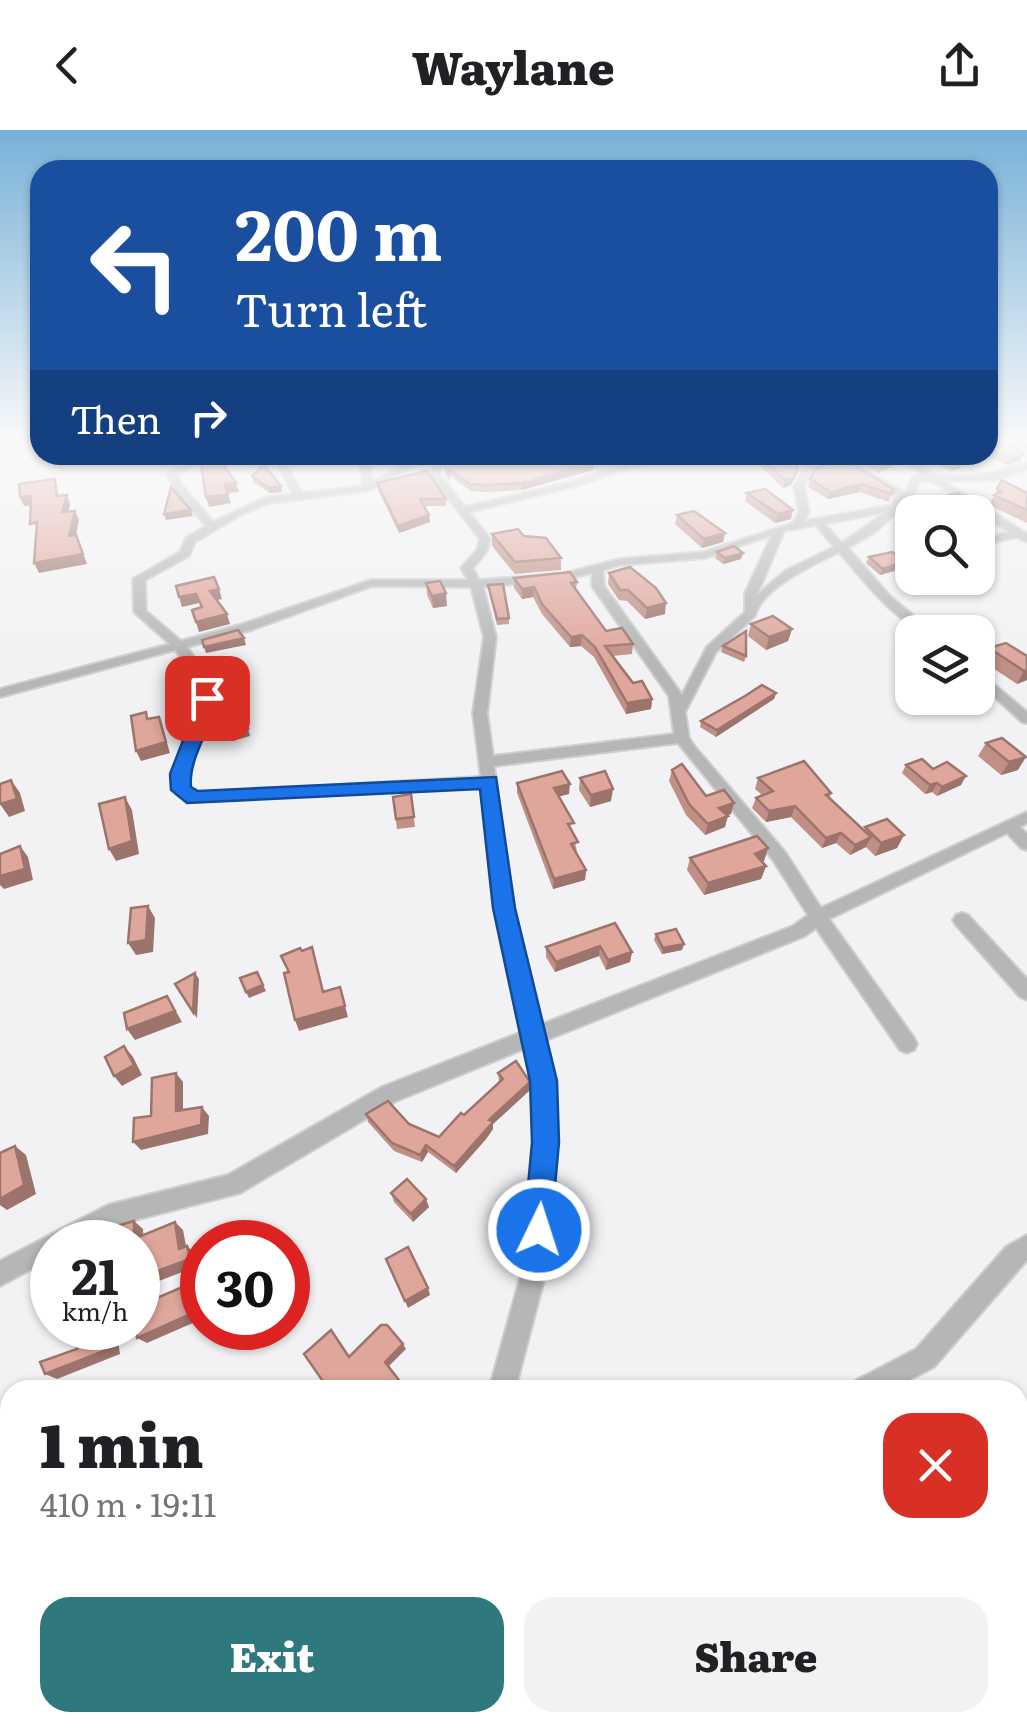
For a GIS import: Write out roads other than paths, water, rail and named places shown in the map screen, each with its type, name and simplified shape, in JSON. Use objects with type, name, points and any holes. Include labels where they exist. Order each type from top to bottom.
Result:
[{"type":"street","points":[[203,516],[212,526]]},
{"type":"street","points":[[234,516],[190,540],[185,554],[139,579],[140,612],[179,647],[200,678],[207,698],[205,716],[180,774],[181,790],[194,798],[489,782]]},
{"type":"street","points":[[470,516],[485,538],[482,552],[467,568],[476,584],[490,637],[480,713],[504,908],[544,1081],[546,1142],[536,1264],[505,1380]]},
{"type":"street","points":[[796,527],[802,516]]},
{"type":"street","points":[[0,693],[179,647],[371,583],[476,584],[598,570],[620,562],[705,555],[780,529],[860,516]]},
{"type":"street","points":[[751,606],[794,570],[843,550],[890,516]]},
{"type":"street","points":[[994,516],[1023,536]]},
{"type":"street","points":[[820,524],[886,598],[906,615]]},
{"type":"street","points":[[681,709],[712,650],[744,624],[751,593],[780,529]]},
{"type":"street","points":[[995,540],[1023,536]]},
{"type":"street","points":[[598,570],[598,586],[648,651],[681,709],[682,738],[779,856],[907,1044]]},
{"type":"street","points":[[995,691],[1027,719]]},
{"type":"street","points":[[486,762],[682,738]]},
{"type":"street","points":[[101,1220],[232,1184],[389,1094],[799,931],[818,917],[1027,817]]},
{"type":"street","points":[[1010,826],[1027,844]]},
{"type":"street","points":[[962,920],[1027,992]]},
{"type":"street","points":[[883,1380],[926,1358],[1014,1255],[1027,1247]]},
{"type":"street","points":[[0,1274],[30,1258]]}]
